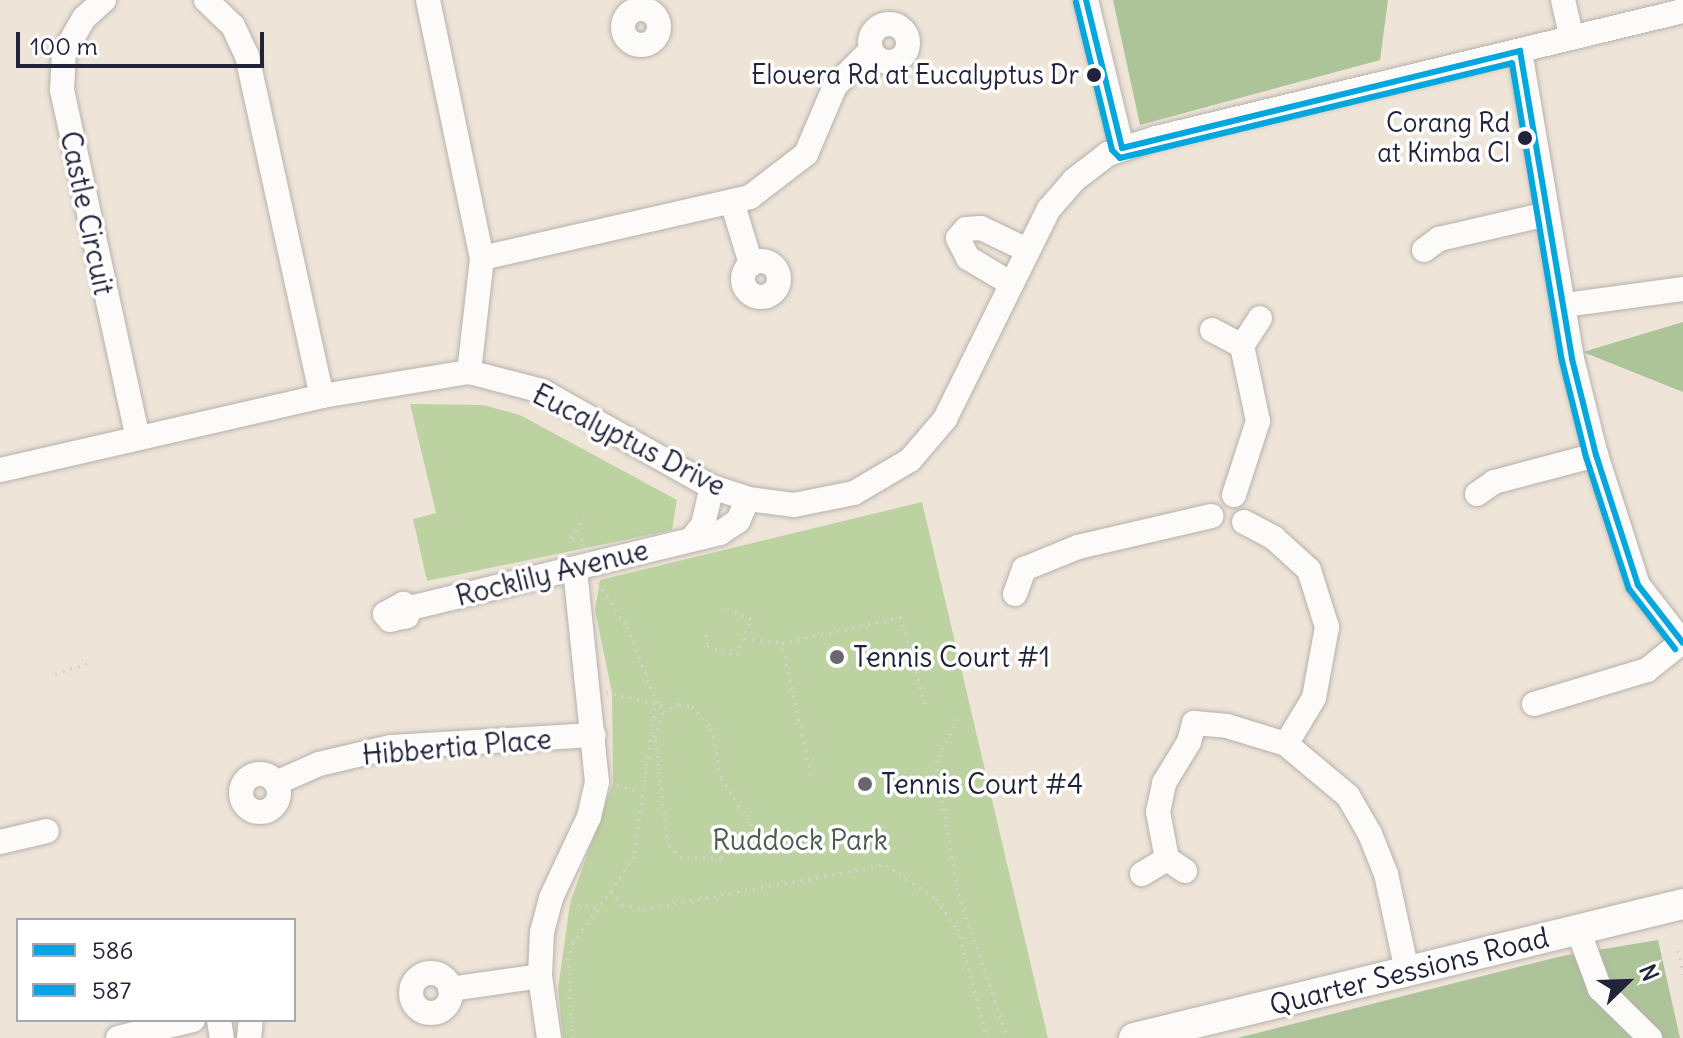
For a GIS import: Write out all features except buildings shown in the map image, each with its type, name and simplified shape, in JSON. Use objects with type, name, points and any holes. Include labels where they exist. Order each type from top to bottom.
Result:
[{"type":"main road","name":"Quarter Sessions Road","points":[[1134,1038],[1683,904]]},
{"type":"street","name":"Castle Circuit","points":[[104,0],[84,18],[64,52],[62,90],[138,438]]},
{"type":"street","points":[[206,0],[233,26],[247,56],[322,396]]},
{"type":"street","points":[[428,0],[482,258],[469,372]]},
{"type":"street","points":[[1086,0],[1122,148]]},
{"type":"street","points":[[1563,0],[1572,38]]},
{"type":"street","name":"Eucalyptus Drive","points":[[0,470],[322,396],[469,372],[542,391],[712,487],[748,499],[794,505],[854,493],[910,460],[945,419],[1027,250],[1059,195],[1089,167],[1122,148],[1683,11]]},
{"type":"street","points":[[482,258],[733,205],[795,167],[814,141],[835,86],[871,50]]},
{"type":"street","points":[[1520,51],[1547,214],[1596,455],[1638,585],[1682,643],[1647,670],[1534,704]]},
{"type":"street","points":[[733,205],[751,264]]},
{"type":"street","points":[[1424,250],[1439,239],[1547,214]]},
{"type":"street","points":[[1010,283],[968,258],[958,238],[966,229],[981,228],[1027,250]]},
{"type":"street","points":[[1565,305],[1683,289]]},
{"type":"street","points":[[1234,495],[1258,421],[1242,346],[1260,318]]},
{"type":"street","points":[[1212,330],[1242,346]]},
{"type":"street","points":[[1477,494],[1494,482],[1596,455]]},
{"type":"street","points":[[694,536],[703,525],[712,487]]},
{"type":"street","points":[[1211,516],[1216,499],[1234,495]]},
{"type":"street","points":[[1234,495],[1247,509],[1244,522]]},
{"type":"street","name":"Rocklily Avenue","points":[[410,608],[581,568],[732,527],[748,499]]},
{"type":"street","points":[[1211,516],[1225,530],[1244,522]]},
{"type":"street","points":[[1015,594],[1016,561],[1211,516]]},
{"type":"street","points":[[1244,522],[1274,538],[1309,570],[1327,627],[1314,698],[1286,744]]},
{"type":"street","points":[[549,1038],[540,976],[542,932],[551,898],[589,817],[597,782],[581,568]]},
{"type":"street","points":[[1142,874],[1176,865],[1160,798],[1194,723],[1227,726],[1286,744],[1348,796],[1370,834],[1386,874],[1407,971]]},
{"type":"street","name":"Hibbertia Place","points":[[276,783],[319,764],[391,747],[594,735]]},
{"type":"street","points":[[0,842],[47,831]]},
{"type":"street","points":[[1578,930],[1600,989],[1650,1038]]},
{"type":"street","points":[[450,989],[540,976]]},
{"type":"street","points":[[118,1038],[185,1022]]},
{"type":"path","points":[[573,1038],[568,960],[598,908],[634,856],[647,735],[656,700],[627,627],[581,568],[583,540],[571,542],[584,517]]},
{"type":"path","points":[[706,634],[707,646],[737,655],[751,619],[727,609]]},
{"type":"path","points":[[744,638],[782,643],[901,617],[926,708]]},
{"type":"path","points":[[782,643],[811,775]]},
{"type":"path","points":[[55,674],[93,662]]},
{"type":"path","points":[[591,690],[656,700],[667,707],[692,706],[712,728],[721,778],[752,824],[750,836],[734,853],[705,861],[682,857],[668,845],[655,737],[667,707]]},
{"type":"path","points":[[958,719],[936,761],[958,894],[1008,1038]]},
{"type":"path","points":[[647,735],[655,737]]},
{"type":"path","points":[[597,782],[640,792]]},
{"type":"path","points":[[611,891],[622,905],[643,909],[886,865],[936,899],[958,929],[987,1038]]},
{"type":"path","points":[[551,898],[598,908]]},
{"type":"path","points":[[1678,950],[1683,974]]},
{"type":"green space","points":[[1113,0],[1388,0],[1380,60],[1140,125]]},
{"type":"green space","points":[[1683,322],[1683,392],[1583,352]]},
{"type":"green space","points":[[410,404],[483,405],[520,415],[677,500],[672,530],[427,581],[413,519],[436,513]]},
{"type":"green space","name":"Ruddock Park","points":[[922,502],[1048,1038],[563,1038],[558,989],[570,903],[613,783],[612,693],[595,610],[600,580]]},
{"type":"green space","points":[[1658,940],[1680,1038],[1237,1038],[1562,956]]},
{"type":"transit line","name":"586","points":[[1086,0],[1122,148]]},
{"type":"transit line","name":"587","points":[[1076,2],[1112,150],[1120,158],[1512,63],[1562,361],[1586,457],[1629,589],[1675,649]]},
{"type":"transit line","name":"586","points":[[1520,51],[1572,359],[1596,455],[1638,585],[1683,643]]},
{"type":"transit line","name":"586","points":[[1122,148],[1520,51]]},
{"type":"place","name":"Elouera Rd at Eucalyptus Dr","points":[[1094,75]]},
{"type":"place","name":"Corang Rd at Kimba Cl","points":[[1525,138]]},
{"type":"place","name":"Tennis Court #1","points":[[837,657]]},
{"type":"place","name":"Tennis Court #4","points":[[865,784]]}]
